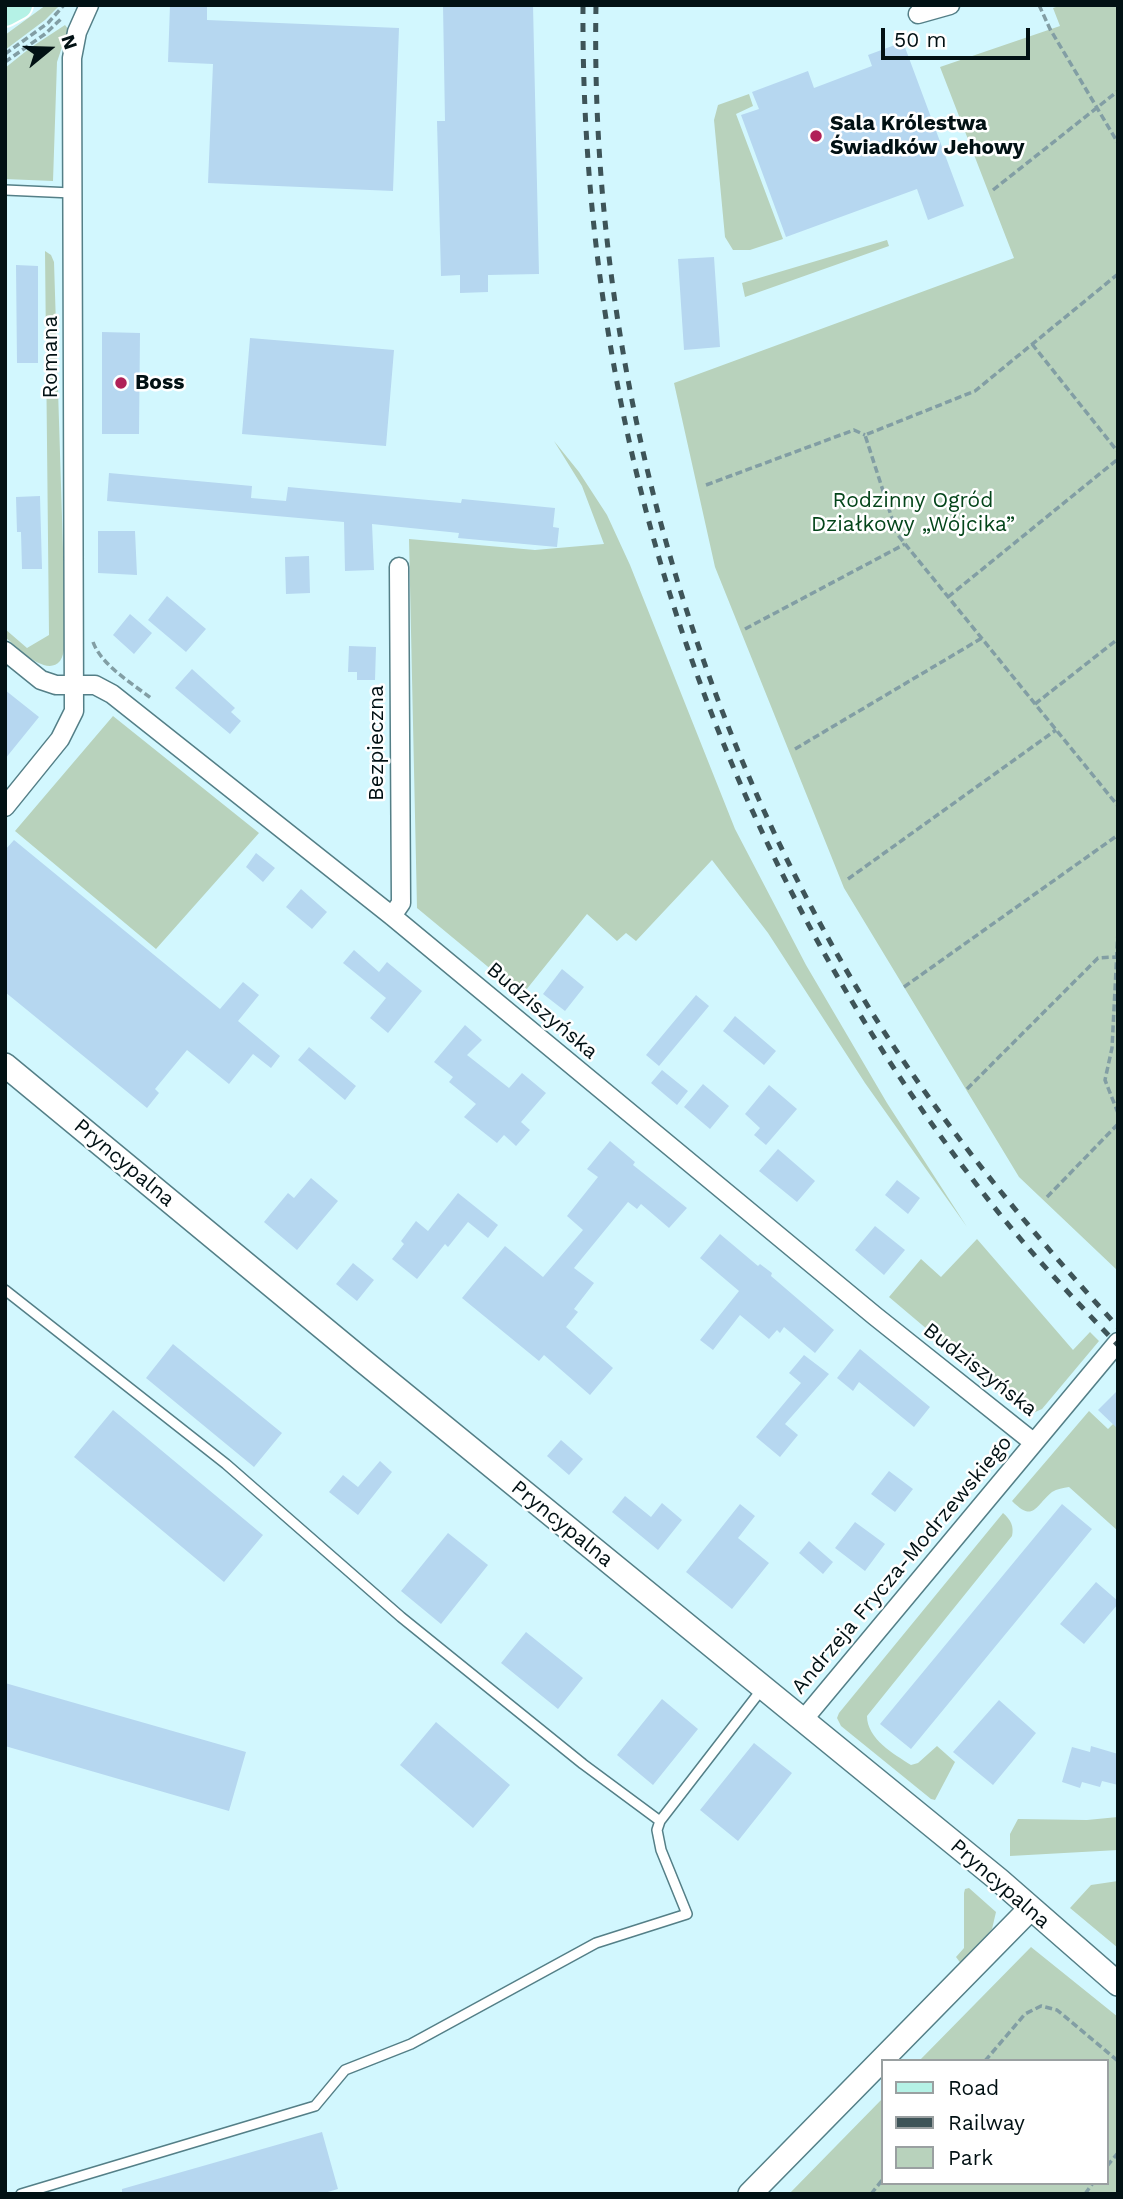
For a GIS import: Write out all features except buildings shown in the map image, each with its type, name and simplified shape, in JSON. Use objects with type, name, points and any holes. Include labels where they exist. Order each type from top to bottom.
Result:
[{"type":"main road","points":[[5,11],[10,5]]},
{"type":"main road","points":[[5,11],[18,5]]},
{"type":"street","name":"Romana","points":[[5,807],[60,739],[74,711],[72,58],[77,32],[89,5]]},
{"type":"street","points":[[918,14],[950,5]]},
{"type":"street","name":"Bezpieczna","points":[[392,916],[401,903],[399,567]]},
{"type":"street","name":"Budziszyńska","points":[[5,651],[41,680],[75,687],[95,685],[112,694],[392,916],[874,1316],[1033,1442]]},
{"type":"street","name":"Pryncypalna","points":[[5,1065],[999,1880],[1118,1984]]},
{"type":"street","name":"Andrzeja Frycza-Modrzewskiego","points":[[803,1720],[1118,1342]]},
{"type":"street","points":[[883,2059],[1030,1909]]},
{"type":"street","points":[[750,2194],[881,2061]]},
{"type":"lane","points":[[5,190],[72,193]]},
{"type":"lane","points":[[5,1290],[226,1464],[401,1617],[583,1764],[660,1821]]},
{"type":"lane","points":[[21,2194],[315,2106],[345,2070],[411,2044],[596,1943],[687,1914],[661,1850],[657,1830],[660,1821],[763,1688]]},
{"type":"path","points":[[5,54],[48,23],[64,5]]},
{"type":"path","points":[[1039,5],[1050,29],[1118,143]]},
{"type":"path","points":[[5,62],[45,34],[64,16]]},
{"type":"path","points":[[993,190],[1118,91]]},
{"type":"path","points":[[706,485],[854,430],[865,435],[975,391],[1118,274]]},
{"type":"path","points":[[1032,344],[1118,452]]},
{"type":"path","points":[[865,435],[897,534],[1118,806]]},
{"type":"path","points":[[948,597],[1118,459]]},
{"type":"path","points":[[745,629],[905,544]]},
{"type":"path","points":[[92,638],[101,656],[161,707]]},
{"type":"path","points":[[794,749],[982,638]]},
{"type":"path","points":[[1035,704],[1118,639]]},
{"type":"path","points":[[848,880],[1056,730]]},
{"type":"path","points":[[904,987],[1118,835]]},
{"type":"path","points":[[1118,931],[1112,1048],[1105,1080],[1118,1112]]},
{"type":"path","points":[[967,1089],[1098,958],[1115,957]]},
{"type":"path","points":[[1047,1198],[1118,1124]]},
{"type":"path","points":[[987,2059],[1025,2014],[1041,2006],[1057,2010],[1118,2061]]},
{"type":"green space","points":[[46,5],[60,5],[45,20],[5,50],[5,35]]},
{"type":"green space","name":"Rodzinny Ogród Działkowy „Wójcika”","points":[[1062,5],[1118,5],[1118,1271],[1019,1177],[844,888],[715,567],[674,383],[1014,258],[940,67],[1060,26],[1053,8]]},
{"type":"green space","points":[[65,25],[68,29],[57,62],[53,181],[5,179],[5,68]]},
{"type":"green space","points":[[749,94],[753,106],[736,114],[783,239],[750,250],[733,250],[725,237],[714,120],[718,105]]},
{"type":"green space","points":[[887,240],[889,246],[745,297],[742,283]]},
{"type":"green space","points":[[45,251],[51,255],[54,262],[66,645],[60,661],[47,666],[31,659],[5,637],[5,629],[27,648],[49,635]]},
{"type":"green space","points":[[554,441],[579,472],[607,515],[630,565],[735,829],[806,965],[887,1103],[967,1227],[865,1083],[768,933],[712,860],[636,941],[626,933],[617,941],[587,914],[522,995],[417,908],[409,539],[535,550],[604,544],[582,486]]},
{"type":"green space","points":[[113,716],[259,833],[156,949],[15,831]]},
{"type":"green space","points":[[977,1239],[1073,1350],[1090,1332],[1099,1341],[1042,1409],[1033,1413],[1025,1412],[889,1297],[921,1259],[941,1277]]},
{"type":"green space","points":[[1089,1411],[1108,1429],[1118,1419],[1118,1531],[1069,1487],[1052,1492],[1030,1512],[1019,1508],[1012,1501]]},
{"type":"green space","points":[[1003,1513],[1011,1523],[1012,1536],[867,1716],[871,1732],[876,1739],[911,1765],[918,1763],[937,1746],[955,1762],[935,1800],[841,1726],[837,1718]]},
{"type":"green space","points":[[1118,1817],[1118,1850],[1010,1856],[1010,1834],[1018,1819],[1087,1820]]},
{"type":"green space","points":[[1118,1881],[1118,1948],[1070,1908],[1091,1885]]},
{"type":"green space","points":[[969,1888],[996,1912],[992,1929],[962,1965],[956,1957],[964,1948],[964,1893],[965,1889]]},
{"type":"green space","points":[[1031,1947],[1118,2017],[1118,2194],[789,2194],[881,2100],[881,2185],[1109,2185],[1109,2059],[921,2059]]},
{"type":"railway","points":[[583,5],[588,165],[607,324],[638,479],[682,631],[738,778],[807,921],[887,1058],[996,1209],[1047,1269],[1118,1345]]},
{"type":"railway","points":[[596,5],[599,141],[612,278],[635,414],[668,548],[710,680],[762,808],[824,930],[894,1047],[1000,1191],[1118,1327]]},
{"type":"place","name":"Sala Królestwa Świadków Jehowy","points":[[816,136]]},
{"type":"place","name":"Boss","points":[[121,383]]}]
